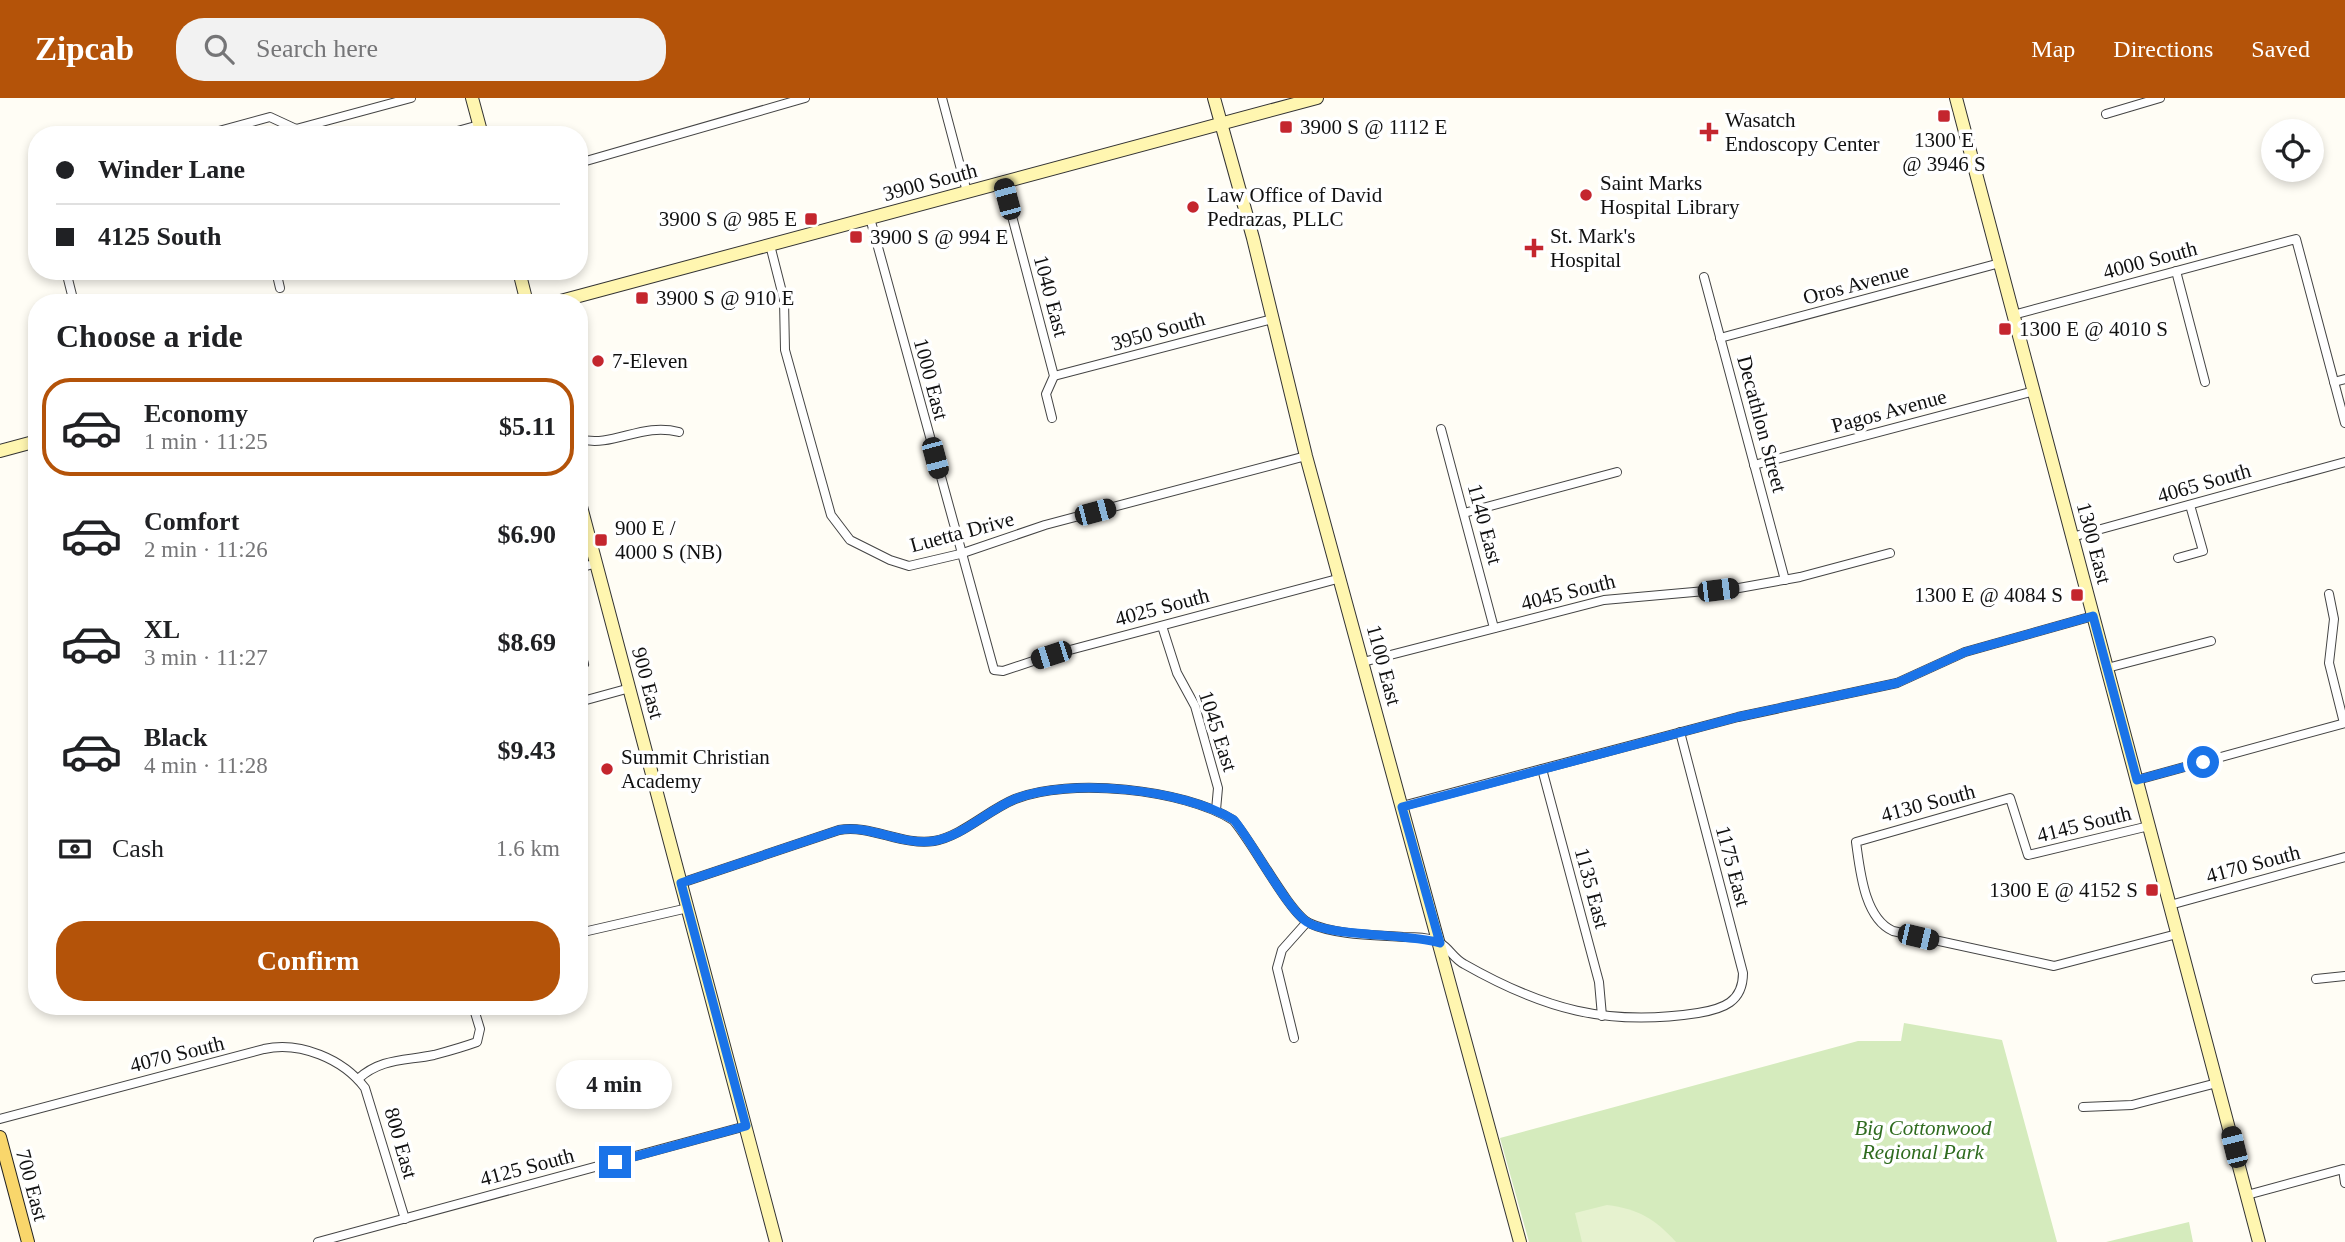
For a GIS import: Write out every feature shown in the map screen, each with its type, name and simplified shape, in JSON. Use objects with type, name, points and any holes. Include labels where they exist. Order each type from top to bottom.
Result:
[{"type":"main road","points":[[472,98],[479,126]]},
{"type":"main road","name":"1100 East","points":[[1214,98],[1223,123],[1306,456],[1520,1242]]},
{"type":"main road","name":"3900 South","points":[[587,294],[1317,98]]},
{"type":"main road","name":"1300 East","points":[[1956,98],[2259,1242]]},
{"type":"main road","points":[[0,451],[28,443]]},
{"type":"main road","name":"900 East","points":[[588,531],[776,1242]]},
{"type":"main road","name":"700 East","points":[[0,1137],[28,1242]]},
{"type":"street","points":[[307,126],[411,98]]},
{"type":"street","points":[[588,161],[673,139],[782,101],[805,98]]},
{"type":"street","points":[[942,98],[967,192]]},
{"type":"street","points":[[2106,114],[2160,98]]},
{"type":"street","points":[[237,126],[270,117],[290,126]]},
{"type":"street","name":"1040 East","points":[[1003,182],[1054,376],[1046,394],[1052,418]]},
{"type":"street","name":"1000 East","points":[[870,218],[994,670]]},
{"type":"street","name":"4000 South","points":[[2014,315],[2296,239],[2334,382]]},
{"type":"street","name":"Luetta Drive","points":[[770,245],[785,300],[784,338],[788,362],[826,502],[840,531],[866,550],[909,566],[960,554],[1045,526],[1306,456]]},
{"type":"street","name":"Oros Avenue","points":[[1720,338],[2000,263]]},
{"type":"street","points":[[2176,271],[2205,382]]},
{"type":"street","name":"Decathlon Street","points":[[1704,277],[1785,580]]},
{"type":"street","points":[[278,280],[280,288]]},
{"type":"street","name":"3950 South","points":[[1054,376],[1272,319]]},
{"type":"street","points":[[2345,379],[2334,382],[2345,423]]},
{"type":"street","name":"Pagos Avenue","points":[[1754,465],[2034,391]]},
{"type":"street","points":[[588,440],[599,442],[649,428],[679,432]]},
{"type":"street","name":"1140 East","points":[[1441,429],[1494,628]]},
{"type":"street","name":"4065 South","points":[[2072,537],[2345,461]]},
{"type":"street","points":[[1464,513],[1617,472]]},
{"type":"street","points":[[2178,558],[2203,551],[2190,505]]},
{"type":"street","name":"4045 South","points":[[1363,662],[1631,595],[1718,590],[1785,580],[1890,553]]},
{"type":"street","points":[[588,566],[597,563]]},
{"type":"street","name":"4025 South","points":[[994,670],[1003,671],[1341,578]]},
{"type":"street","points":[[2137,780],[2345,723],[2329,663],[2334,619],[2329,594]]},
{"type":"street","points":[[1402,807],[1680,732],[1897,683],[1965,652],[2093,616]]},
{"type":"street","name":"1045 East","points":[[1163,625],[1177,673],[1195,706],[1217,788],[1216,810]]},
{"type":"street","points":[[2107,668],[2211,641]]},
{"type":"street","points":[[588,700],[630,688]]},
{"type":"street","name":"1175 East","points":[[1602,1016],[1656,1019],[1715,1010],[1729,1004],[1739,994],[1743,973],[1680,732]]},
{"type":"street","name":"1135 East","points":[[1542,769],[1599,982],[1602,1016]]},
{"type":"street","points":[[681,883],[846,829],[921,841],[940,840],[1015,799],[1045,792],[1139,790],[1216,810],[1234,820],[1307,922],[1327,928],[1419,937],[1440,943],[1458,961],[1528,996],[1572,1011],[1602,1016]]},
{"type":"street","name":"4130 South","points":[[2028,855],[2010,798],[1856,842],[1873,914],[1885,927],[1893,931],[2054,966],[2177,934]]},
{"type":"street","name":"4145 South","points":[[2028,855],[2149,826]]},
{"type":"street","name":"4170 South","points":[[2170,905],[2345,857]]},
{"type":"street","points":[[588,931],[688,908]]},
{"type":"street","points":[[1294,1038],[1277,968],[1282,950],[1307,922]]},
{"type":"street","points":[[2316,979],[2345,976]]},
{"type":"street","points":[[358,1079],[377,1064],[435,1054],[477,1042],[480,1029],[476,1015]]},
{"type":"street","name":"4070 South","points":[[0,1119],[279,1046],[310,1051],[358,1079]]},
{"type":"street","name":"800 East","points":[[358,1079],[370,1099],[405,1219]]},
{"type":"street","points":[[2083,1107],[2132,1105],[2217,1083]]},
{"type":"street","name":"4125 South","points":[[318,1242],[746,1126]]},
{"type":"street","points":[[2247,1195],[2343,1169],[2345,1183]]},
{"type":"green space","name":"Big Cottonwood Regional Park","points":[[1904,1023],[2002,1040],[2057,1242],[1529,1242],[1500,1138],[1858,1041],[1901,1041]]},
{"type":"green space","points":[[1607,1205],[1646,1216],[1676,1242],[1582,1242],[1575,1213]]},
{"type":"green space","points":[[2189,1222],[2193,1242],[2106,1242]]},
{"type":"place","name":"1300 E @ 3946 S","points":[[1944,116]]},
{"type":"place","name":"3900 S @ 1112 E","points":[[1286,127]]},
{"type":"place","name":"Wasatch Endoscopy Center","points":[[1709,132]]},
{"type":"place","name":"Saint Marks Hospital Library","points":[[1586,195]]},
{"type":"place","name":"Law Office of David Pedrazas, PLLC","points":[[1193,207]]},
{"type":"place","name":"3900 S @ 985 E","points":[[811,219]]},
{"type":"place","name":"3900 S @ 994 E","points":[[856,237]]},
{"type":"place","name":"St. Mark's Hospital","points":[[1534,248]]},
{"type":"place","name":"3900 S @ 910 E","points":[[642,298]]},
{"type":"place","name":"1300 E @ 4010 S","points":[[2005,329]]},
{"type":"place","name":"7-Eleven","points":[[598,361]]},
{"type":"place","name":"900 E / 4000 S (NB)","points":[[601,540]]},
{"type":"place","name":"1300 E @ 4084 S","points":[[2077,595]]},
{"type":"place","name":"Summit Christian Academy","points":[[607,769]]},
{"type":"place","name":"1300 E @ 4152 S","points":[[2152,890]]},
{"type":"route","points":[[615,1162],[746,1126],[681,883],[839,830],[857,830],[911,840],[940,840],[1015,799],[1030,795],[1103,789],[1154,792],[1216,810],[1234,820],[1295,909],[1307,922],[1327,928],[1419,937],[1440,943],[1402,807],[1738,717],[1897,683],[1965,652],[2093,616],[2137,780],[2203,762]]}]
